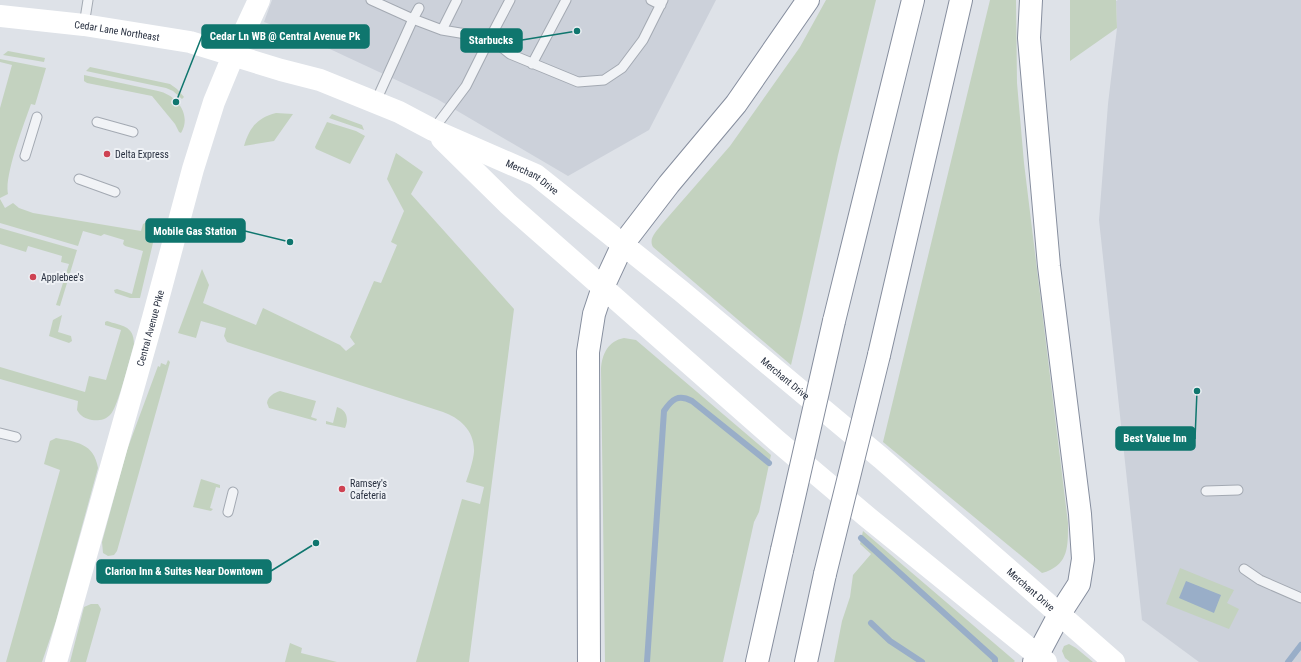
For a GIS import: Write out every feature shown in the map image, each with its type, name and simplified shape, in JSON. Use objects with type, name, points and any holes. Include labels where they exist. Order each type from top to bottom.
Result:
[{"type":"main road","name":"Central Avenue Pike","points":[[56,662],[153,318],[193,169],[214,102],[259,0]]},
{"type":"main road","points":[[589,662],[588,352],[594,314],[603,287],[623,244],[669,184],[736,104],[808,0]]},
{"type":"main road","points":[[757,662],[834,321],[913,0]]},
{"type":"main road","points":[[806,662],[825,574],[879,355],[961,0]]},
{"type":"main road","points":[[1031,0],[1028,38],[1049,266],[1080,514],[1083,559],[1079,584],[1059,614],[1039,660]]},
{"type":"main road","name":"Cedar Lane Northeast","points":[[0,16],[84,26],[190,42],[233,56]]},
{"type":"main road","name":"Merchant Drive","points":[[233,56],[320,80],[399,112],[433,130],[536,174],[763,359],[881,458],[1114,662]]},
{"type":"main road","name":"Merchant Drive","points":[[433,130],[508,204],[776,440],[1039,660]]},
{"type":"lane","points":[[84,26],[88,0]]},
{"type":"lane","points":[[371,0],[390,4],[413,18],[442,30],[490,38],[510,54],[578,82],[604,80],[622,68],[643,40],[662,3],[651,0]]},
{"type":"lane","points":[[442,30],[457,0]]},
{"type":"lane","points":[[433,130],[466,86],[510,0]]},
{"type":"lane","points":[[532,64],[566,0]]},
{"type":"lane","points":[[376,102],[413,18],[419,8]]},
{"type":"lane","points":[[25,156],[37,117]]},
{"type":"lane","points":[[97,122],[133,132]]},
{"type":"lane","points":[[79,179],[115,192]]},
{"type":"lane","points":[[0,433],[16,436]]},
{"type":"lane","points":[[1206,491],[1238,490]]},
{"type":"lane","points":[[228,512],[233,492]]},
{"type":"lane","points":[[1244,569],[1260,580],[1301,598]]},
{"type":"shaded area","points":[[272,0],[716,0],[649,130],[568,176],[437,99],[302,36],[264,22]]},
{"type":"shaded area","points":[[1301,0],[1301,662],[1199,662],[1142,620],[1099,220],[1108,104],[1117,28],[1116,1]]},
{"type":"green space","points":[[826,0],[876,0],[838,155],[791,365],[653,247],[652,238],[662,224],[730,146],[800,47]]},
{"type":"green space","points":[[990,0],[1016,0],[1017,83],[1024,163],[1068,523],[1067,547],[1062,560],[1051,570],[1042,573],[883,442]]},
{"type":"green space","points":[[1070,0],[1116,0],[1117,28],[1070,61]]},
{"type":"green space","points":[[8,51],[45,58],[44,62],[3,55]]},
{"type":"green space","points":[[0,59],[46,68],[35,105],[31,104],[15,150],[9,175],[8,194],[0,198],[0,108],[12,65],[0,62]]},
{"type":"green space","points":[[90,67],[170,84],[184,97],[182,99],[173,91],[166,88],[86,71]]},
{"type":"green space","points":[[84,75],[165,93],[177,101],[184,113],[184,126],[181,133],[152,96],[87,83],[84,81]]},
{"type":"green space","points":[[276,113],[293,114],[274,141],[244,146],[255,124],[269,115]]},
{"type":"green space","points":[[332,114],[362,125],[364,130],[329,118]]},
{"type":"green space","points":[[327,122],[356,131],[365,136],[350,164],[316,149],[315,147]]},
{"type":"green space","points":[[396,153],[423,172],[411,194],[514,309],[469,662],[416,662],[462,499],[480,504],[484,487],[466,482],[472,464],[474,444],[465,426],[455,418],[443,412],[227,342],[224,336],[226,328],[201,321],[196,338],[178,333],[202,269],[209,285],[203,303],[256,325],[263,308],[340,345],[346,351],[355,344],[350,337],[374,281],[381,283],[397,245],[391,242],[404,211],[387,179]]},
{"type":"green space","points":[[0,199],[5,208],[13,203],[19,208],[33,213],[141,231],[143,224],[149,221],[154,222],[157,226],[140,298],[130,298],[115,293],[114,290],[117,289],[132,294],[143,251],[125,246],[123,244],[124,240],[104,234],[101,236],[83,231],[78,246],[0,223]]},
{"type":"green space","points":[[0,228],[77,250],[60,306],[56,305],[69,264],[61,262],[62,256],[28,246],[26,252],[0,244]]},
{"type":"green space","points":[[62,315],[58,332],[71,336],[72,341],[69,343],[49,336],[53,320]]},
{"type":"green space","points":[[107,321],[126,327],[132,333],[134,344],[117,403],[110,415],[106,418],[101,420],[88,419],[81,416],[78,412],[78,401],[0,379],[0,367],[85,392],[89,376],[106,380],[121,330],[105,325],[105,322]]},
{"type":"green space","points":[[624,338],[636,340],[771,455],[759,512],[754,522],[723,662],[605,662],[601,369],[604,353],[614,342]]},
{"type":"green space","points":[[168,360],[170,362],[117,551],[114,555],[108,556],[103,553],[102,542],[127,450],[158,366],[160,367],[161,363],[166,365]]},
{"type":"green space","points":[[280,391],[316,401],[311,417],[317,419],[316,421],[269,408],[267,403],[269,398]]},
{"type":"green space","points":[[337,407],[343,410],[346,415],[347,421],[345,428],[326,424],[326,421],[333,423]]},
{"type":"green space","points":[[56,438],[83,445],[93,453],[98,468],[56,621],[42,662],[6,662],[60,470],[44,464],[50,441]]},
{"type":"green space","points":[[201,479],[220,485],[220,488],[216,487],[210,508],[213,509],[211,511],[193,507]]},
{"type":"green space","points":[[863,531],[1015,661],[834,662],[842,621],[850,597],[853,575],[871,554],[860,544]]},
{"type":"green space","points":[[1180,568],[1234,590],[1227,603],[1239,609],[1229,629],[1166,604]]},
{"type":"green space","points":[[91,604],[98,604],[101,609],[86,662],[70,662],[84,607]]},
{"type":"green space","points":[[290,643],[302,648],[301,653],[337,662],[285,662]]},
{"type":"green space","points":[[1069,644],[1093,662],[1070,662],[1065,658],[1062,651],[1064,646]]},
{"type":"water","points":[[1186,581],[1221,595],[1214,613],[1179,598]]},
{"type":"waterway","points":[[647,662],[664,411],[670,403],[676,399],[683,398],[692,401],[769,463]]},
{"type":"waterway","points":[[861,538],[995,659],[995,662]]},
{"type":"waterway","points":[[871,623],[890,641],[922,662]]},
{"type":"waterway","points":[[1288,662],[1301,645]]},
{"type":"place","name":"Starbucks","points":[[577,31]]},
{"type":"place","name":"Cedar Ln WB @ Central Avenue Pk","points":[[176,102]]},
{"type":"place","name":"Delta Express","points":[[107,154]]},
{"type":"place","name":"Mobile Gas Station","points":[[290,242]]},
{"type":"place","name":"Applebee's","points":[[33,277]]},
{"type":"place","name":"Best Value Inn","points":[[1197,391]]},
{"type":"place","name":"Ramsey's Cafeteria","points":[[342,489]]},
{"type":"place","name":"Clarion Inn & Suites Near Downtown","points":[[316,543]]}]
